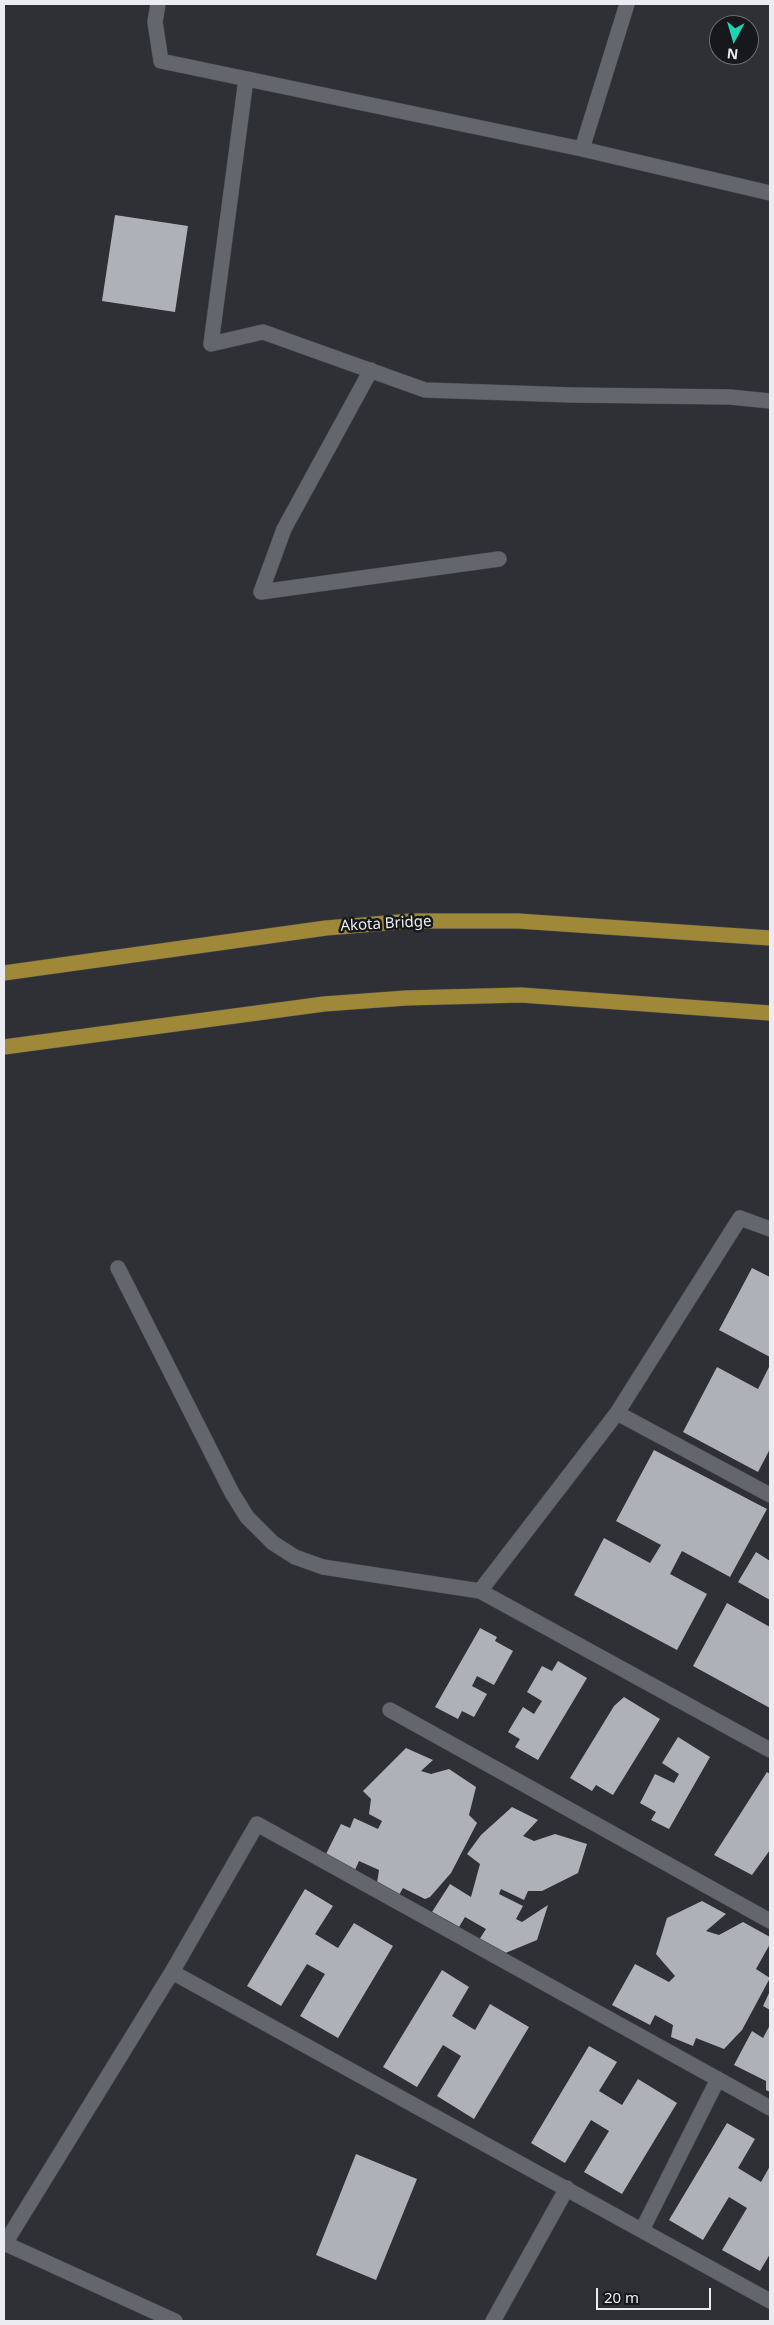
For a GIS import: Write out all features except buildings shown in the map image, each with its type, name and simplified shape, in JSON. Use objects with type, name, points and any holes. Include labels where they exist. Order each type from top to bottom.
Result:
[{"type":"main road","name":"Akota Bridge","points":[[4,973],[326,928],[411,921],[518,921],[770,938]]},
{"type":"main road","points":[[4,1047],[324,1004],[406,998],[521,995],[770,1013]]},
{"type":"street","points":[[158,4],[155,22],[161,61],[582,150],[770,193]]},
{"type":"street","points":[[582,150],[627,4]]},
{"type":"street","points":[[246,79],[211,344],[263,332],[425,390],[572,395],[730,396],[770,401]]},
{"type":"street","points":[[371,370],[284,529],[261,592],[499,559]]},
{"type":"street","points":[[480,1592],[616,1413],[740,1218],[770,1229]]},
{"type":"street","points":[[118,1268],[232,1493],[246,1517],[273,1543],[295,1557],[323,1567],[480,1592],[770,1750]]},
{"type":"street","points":[[616,1413],[770,1496]]},
{"type":"street","points":[[390,1710],[770,1921]]},
{"type":"street","points":[[175,2321],[5,2245],[172,1972],[257,1824],[770,2108]]},
{"type":"street","points":[[172,1972],[770,2301]]},
{"type":"street","points":[[642,2230],[718,2080]]},
{"type":"street","points":[[493,2321],[567,2188]]}]
